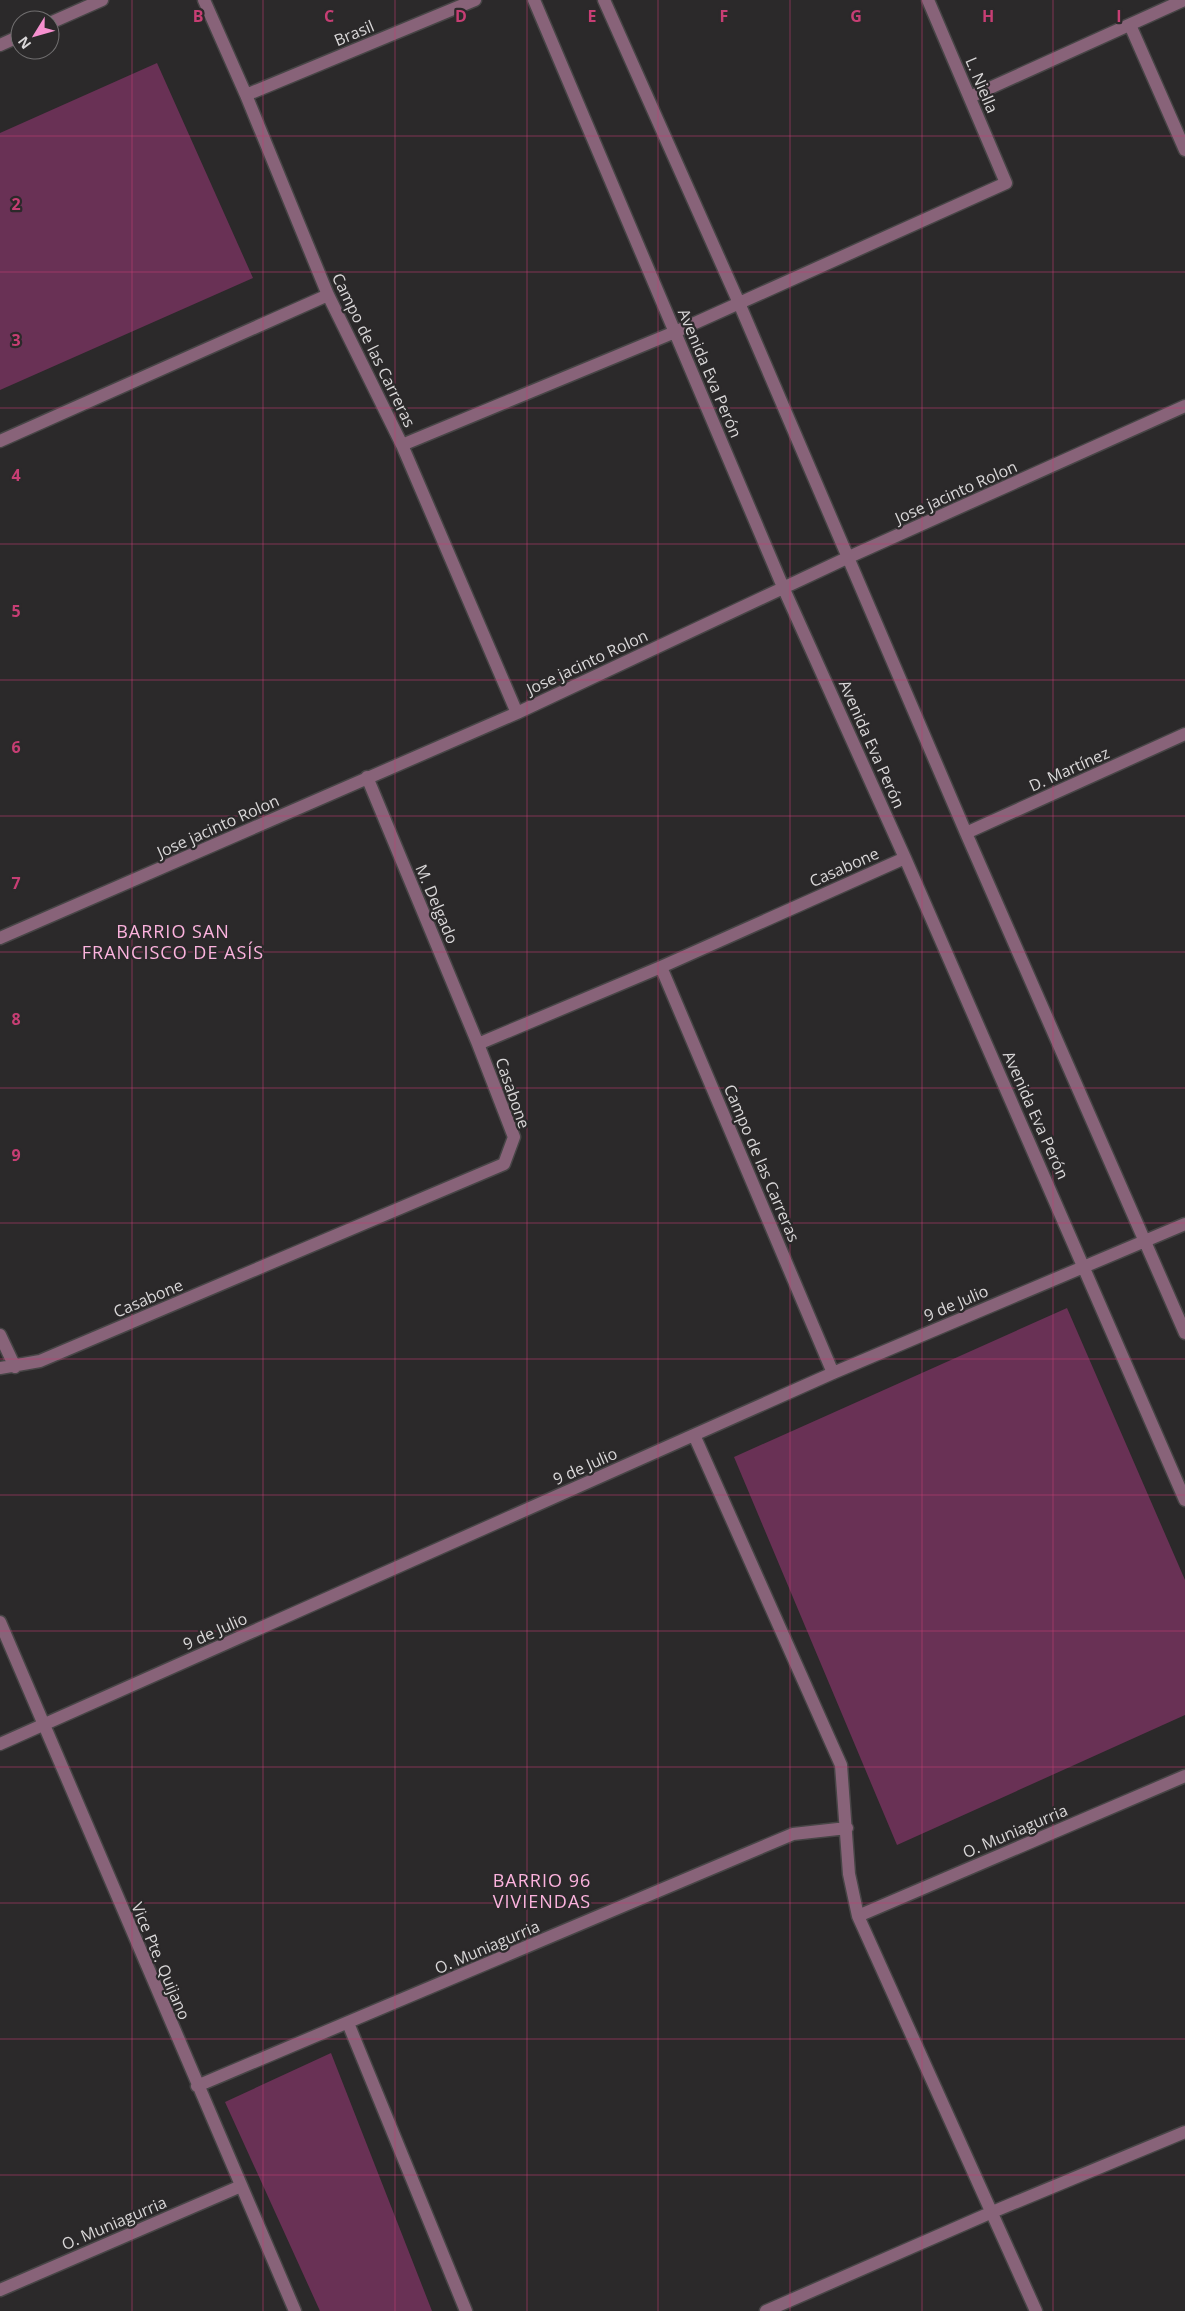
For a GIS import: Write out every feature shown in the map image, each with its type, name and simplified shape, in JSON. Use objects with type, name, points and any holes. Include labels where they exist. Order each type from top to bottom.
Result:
[{"type":"street","points":[[60,19],[102,0]]},
{"type":"street","name":"Campo de las Carreras","points":[[204,0],[246,95],[328,295],[402,445],[517,713]]},
{"type":"street","name":"Brasil","points":[[246,95],[475,0]]},
{"type":"street","name":"Avenida Eva Perón","points":[[534,0],[783,587],[1085,1266],[1185,1500]]},
{"type":"street","points":[[604,0],[739,303],[966,833],[1185,1333]]},
{"type":"street","name":"L. Niella","points":[[739,303],[1006,183],[928,0]]},
{"type":"street","points":[[970,97],[1184,0]]},
{"type":"street","points":[[1130,25],[1185,150]]},
{"type":"street","points":[[0,441],[328,295]]},
{"type":"street","points":[[402,445],[675,332],[739,303]]},
{"type":"street","name":"Jose jacinto Rolon","points":[[0,938],[239,836],[367,777],[517,713],[783,587],[1185,406]]},
{"type":"street","name":"D. Martínez","points":[[966,833],[1185,734]]},
{"type":"street","name":"M. Delgado","points":[[367,777],[478,1044]]},
{"type":"street","name":"Casabone","points":[[0,1368],[15,1367],[40,1361],[504,1164],[514,1137],[478,1044],[661,967],[905,858]]},
{"type":"street","name":"Campo de las Carreras","points":[[661,967],[833,1373]]},
{"type":"street","name":"9 de Julio","points":[[0,1744],[833,1373],[1185,1224]]},
{"type":"street","points":[[0,1335],[15,1367]]},
{"type":"street","points":[[694,1435],[841,1765],[850,1874],[858,1916],[1036,2311]]},
{"type":"street","name":"Vice Pte. Quijano","points":[[0,1622],[197,2086],[295,2311]]},
{"type":"street","name":"O. Muniagurria","points":[[858,1916],[1185,1776]]},
{"type":"street","name":"O. Muniagurria","points":[[197,2086],[793,1834],[847,1828]]},
{"type":"street","points":[[348,2023],[466,2311]]},
{"type":"street","points":[[766,2311],[990,2212],[1185,2132]]},
{"type":"street","name":"O. Muniagurria","points":[[0,2290],[241,2186]]},
{"type":"shaded area","points":[[157,63],[253,278],[0,390],[0,133]]},
{"type":"shaded area","points":[[1067,1308],[1185,1580],[1185,1715],[897,1845],[734,1457]]},
{"type":"shaded area","points":[[331,2053],[432,2311],[320,2311],[225,2102]]},
{"type":"district","name":"BARRIO SAN FRANCISCO DE ASÍS","points":[[173,941]]},
{"type":"district","name":"BARRIO 96 VIVIENDAS","points":[[542,1890]]}]
